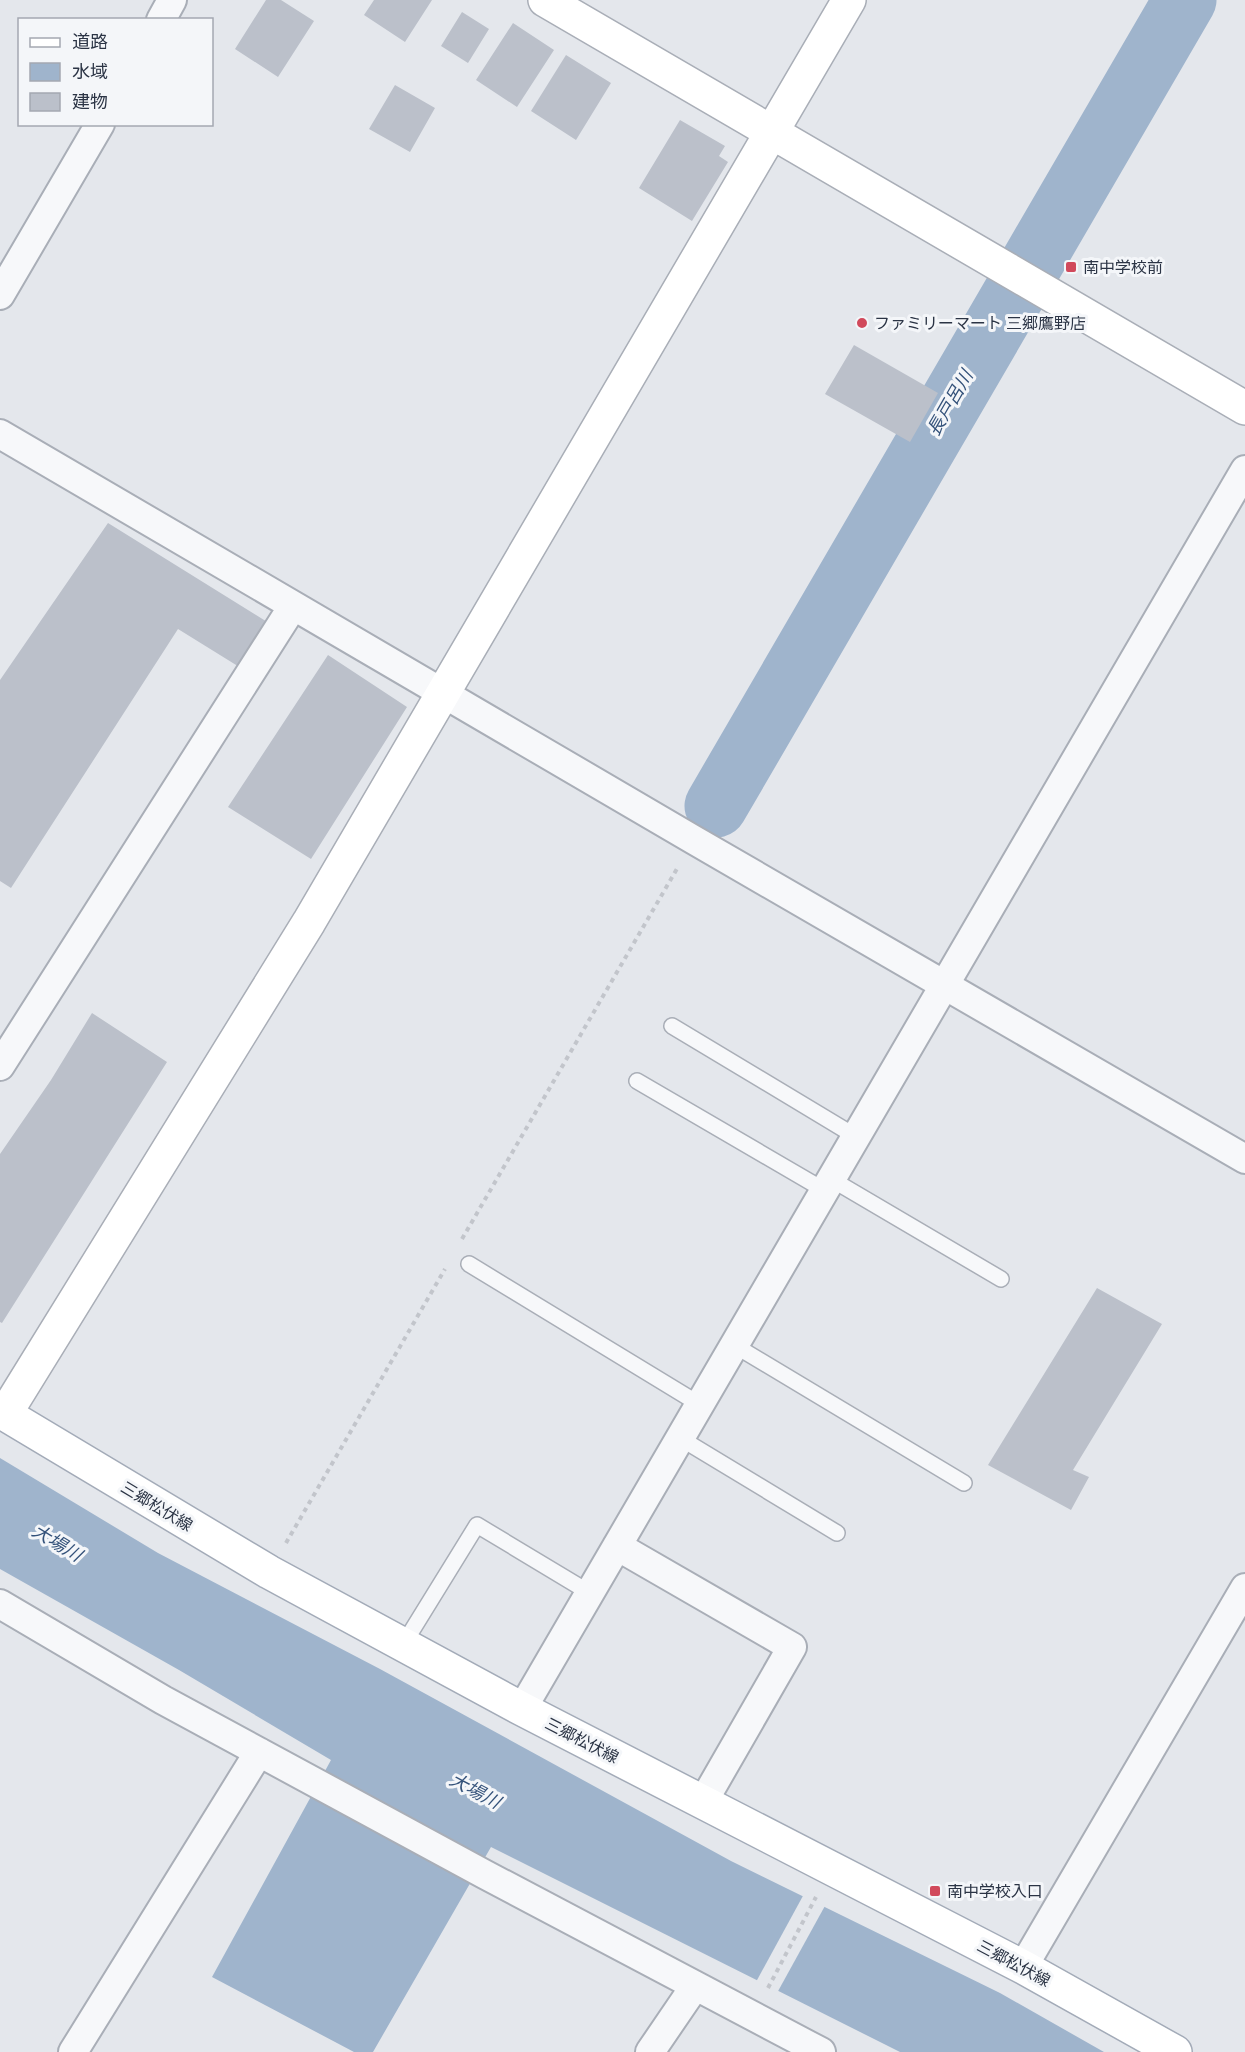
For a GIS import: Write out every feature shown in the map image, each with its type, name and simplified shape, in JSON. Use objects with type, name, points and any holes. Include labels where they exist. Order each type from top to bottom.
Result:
[{"type":"street","points":[[162,18],[172,0]]},
{"type":"street","points":[[545,0],[1245,408]]},
{"type":"street","points":[[2,1412],[309,922],[849,0]]},
{"type":"street","points":[[0,296],[99,126]]},
{"type":"street","points":[[0,434],[1245,1159]]},
{"type":"street","points":[[522,1709],[1245,470]]},
{"type":"street","points":[[0,1066],[293,606]]},
{"type":"street","name":"三郷松伏線","points":[[2,1412],[269,1572],[522,1709],[1023,1967],[1175,2052]]},
{"type":"street","points":[[617,1546],[792,1647],[703,1802]]},
{"type":"street","points":[[1023,1967],[1245,1588]]},
{"type":"street","points":[[0,1604],[163,1700],[484,1874],[821,2052]]},
{"type":"street","points":[[73,2052],[259,1752]]},
{"type":"street","points":[[650,2052],[695,1986]]},
{"type":"lane","points":[[672,1026],[855,1136]]},
{"type":"lane","points":[[637,1081],[1001,1279]]},
{"type":"lane","points":[[470,1264],[699,1404]]},
{"type":"lane","points":[[734,1345],[964,1483]]},
{"type":"lane","points":[[680,1438],[837,1533]]},
{"type":"lane","points":[[403,1645],[477,1526],[590,1593]]},
{"type":"path","points":[[460,1244],[694,840]]},
{"type":"path","points":[[286,1543],[448,1264]]},
{"type":"path","points":[[765,1994],[818,1894]]},
{"type":"water","name":"大場川","points":[[0,1458],[158,1553],[380,1669],[731,1861],[1000,1993],[1104,2052],[900,2052],[491,1847],[373,2052],[354,2052],[212,1977],[331,1760],[179,1670],[0,1569]]},
{"type":"pier","points":[[804,1894],[826,1904],[777,1993],[756,1982]]},
{"type":"building","points":[[266,0],[281,0],[314,21],[278,77],[235,49]]},
{"type":"building","points":[[374,0],[432,0],[405,42],[364,15]]},
{"type":"building","points":[[462,12],[489,29],[468,63],[441,46]]},
{"type":"building","points":[[513,23],[554,50],[517,107],[476,80]]},
{"type":"building","points":[[566,55],[611,83],[576,140],[531,111]]},
{"type":"building","points":[[395,85],[435,108],[410,152],[369,129]]},
{"type":"building","points":[[680,120],[725,146],[719,156],[728,162],[692,221],[639,188]]},
{"type":"building","points":[[854,345],[938,393],[910,442],[825,394]]},
{"type":"building","points":[[108,523],[277,628],[249,673],[178,629],[11,888],[0,881],[0,680]]},
{"type":"building","points":[[328,655],[407,707],[311,859],[228,807]]},
{"type":"building","points":[[92,1013],[167,1062],[2,1323],[0,1322],[0,1154],[51,1080]]},
{"type":"building","points":[[1097,1288],[1162,1324],[1073,1470],[1089,1477],[1071,1510],[988,1465]]},
{"type":"waterway","name":"長戸呂川","points":[[716,806],[1185,0]]},
{"type":"place","name":"南中学校前","points":[[1071,267]]},
{"type":"place","name":"ファミリーマート 三郷鷹野店","points":[[862,323]]},
{"type":"place","name":"南中学校入口","points":[[935,1891]]}]
